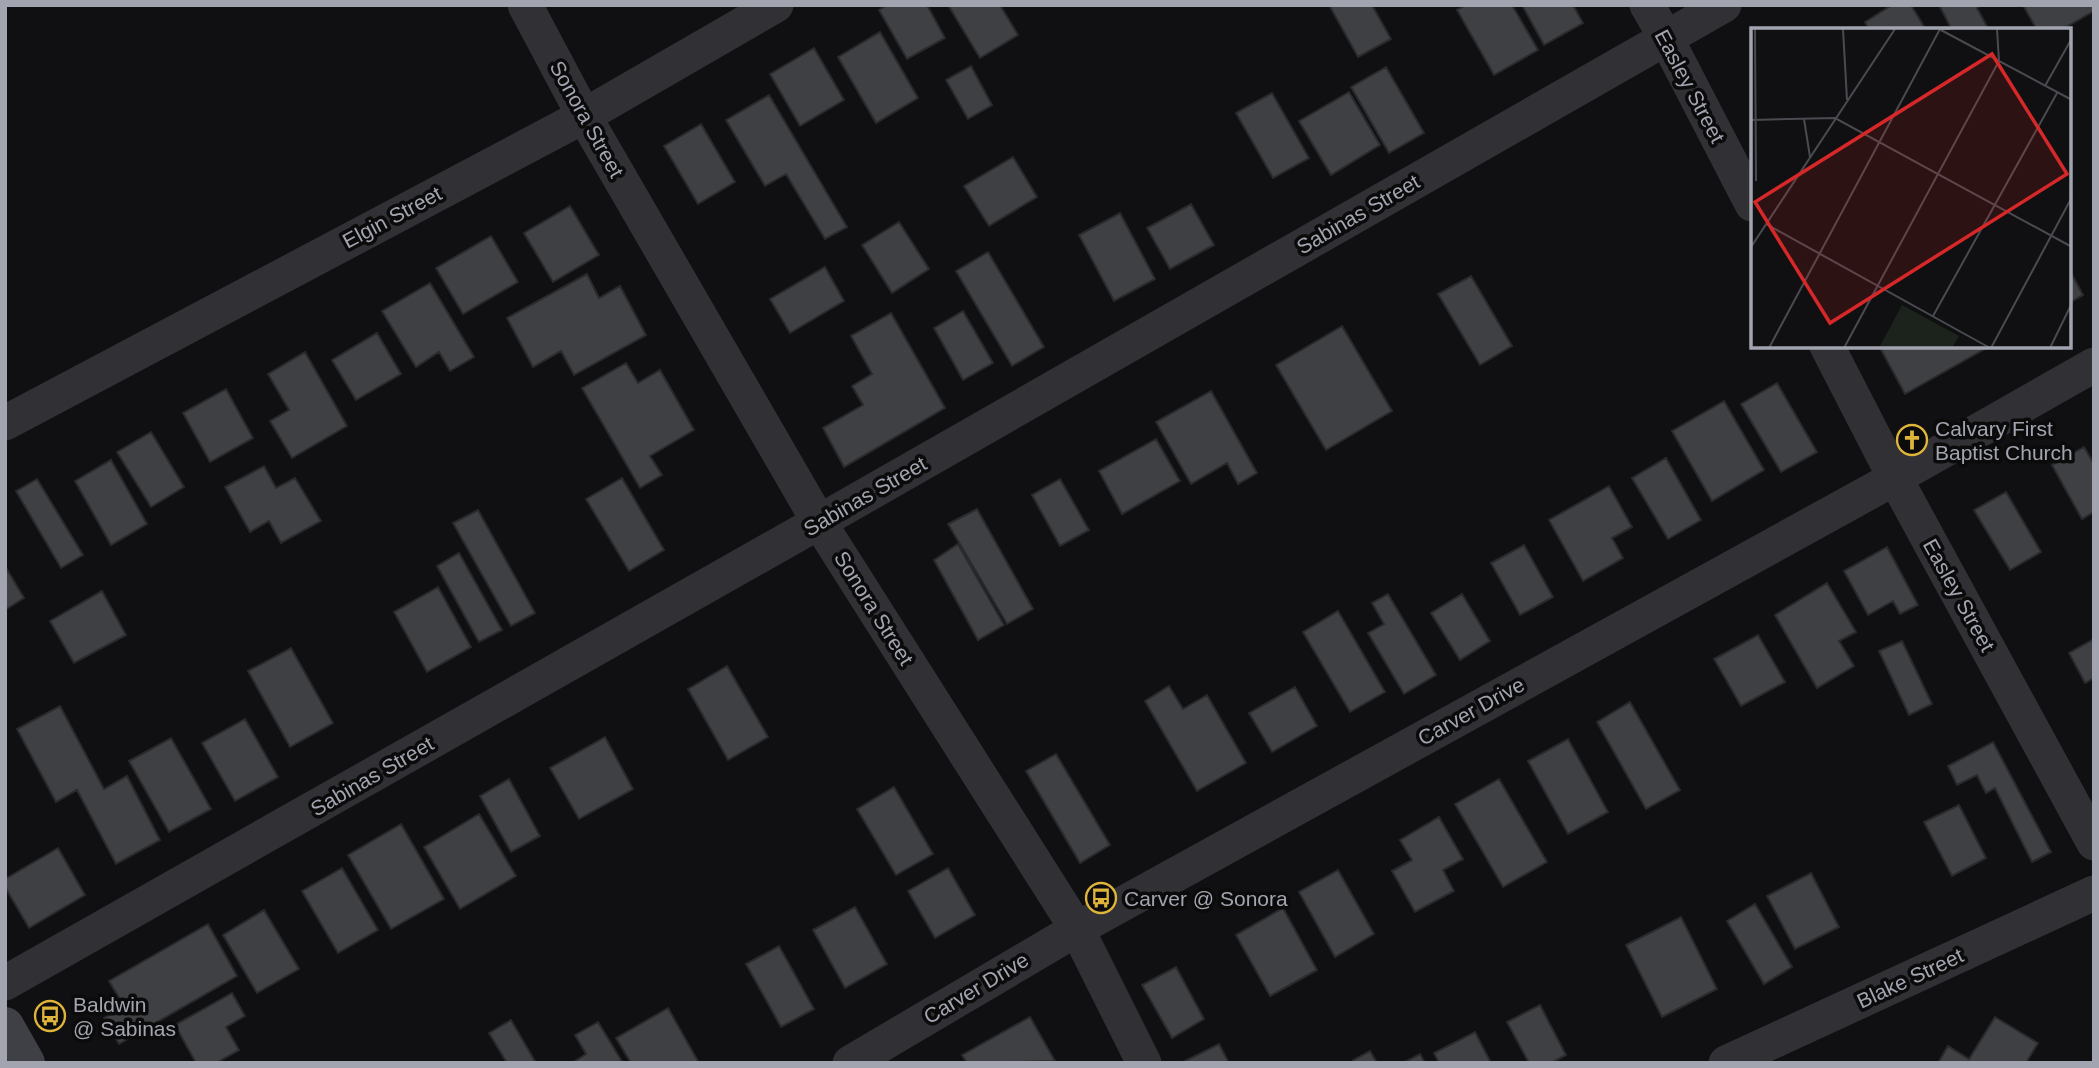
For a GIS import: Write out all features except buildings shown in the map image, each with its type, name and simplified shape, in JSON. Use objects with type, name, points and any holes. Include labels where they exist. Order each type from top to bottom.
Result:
[{"type":"main road","points":[[5,1026],[26,1063]]},
{"type":"street","name":"Sonora Street","points":[[525,5],[584,116],[819,522],[1077,929],[1144,1063]]},
{"type":"street","name":"Elgin Street","points":[[5,423],[584,116],[776,5]]},
{"type":"street","name":"Easley Street","points":[[1647,5],[1751,202]]},
{"type":"street","name":"Sabinas Street","points":[[5,983],[1724,5]]},
{"type":"street","name":"Easley Street","points":[[1828,348],[1895,478],[2094,843]]},
{"type":"street","name":"Carver Drive","points":[[850,1063],[1077,929],[1895,478],[2094,365]]},
{"type":"street","name":"Blake Street","points":[[1726,1063],[2094,893]]},
{"type":"place","name":"Calvary First Baptist Church","points":[[1912,440]]},
{"type":"place","name":"Carver @ Sonora","points":[[1101,898]]},
{"type":"place","name":"Baldwin @ Sabinas","points":[[50,1016]]}]
